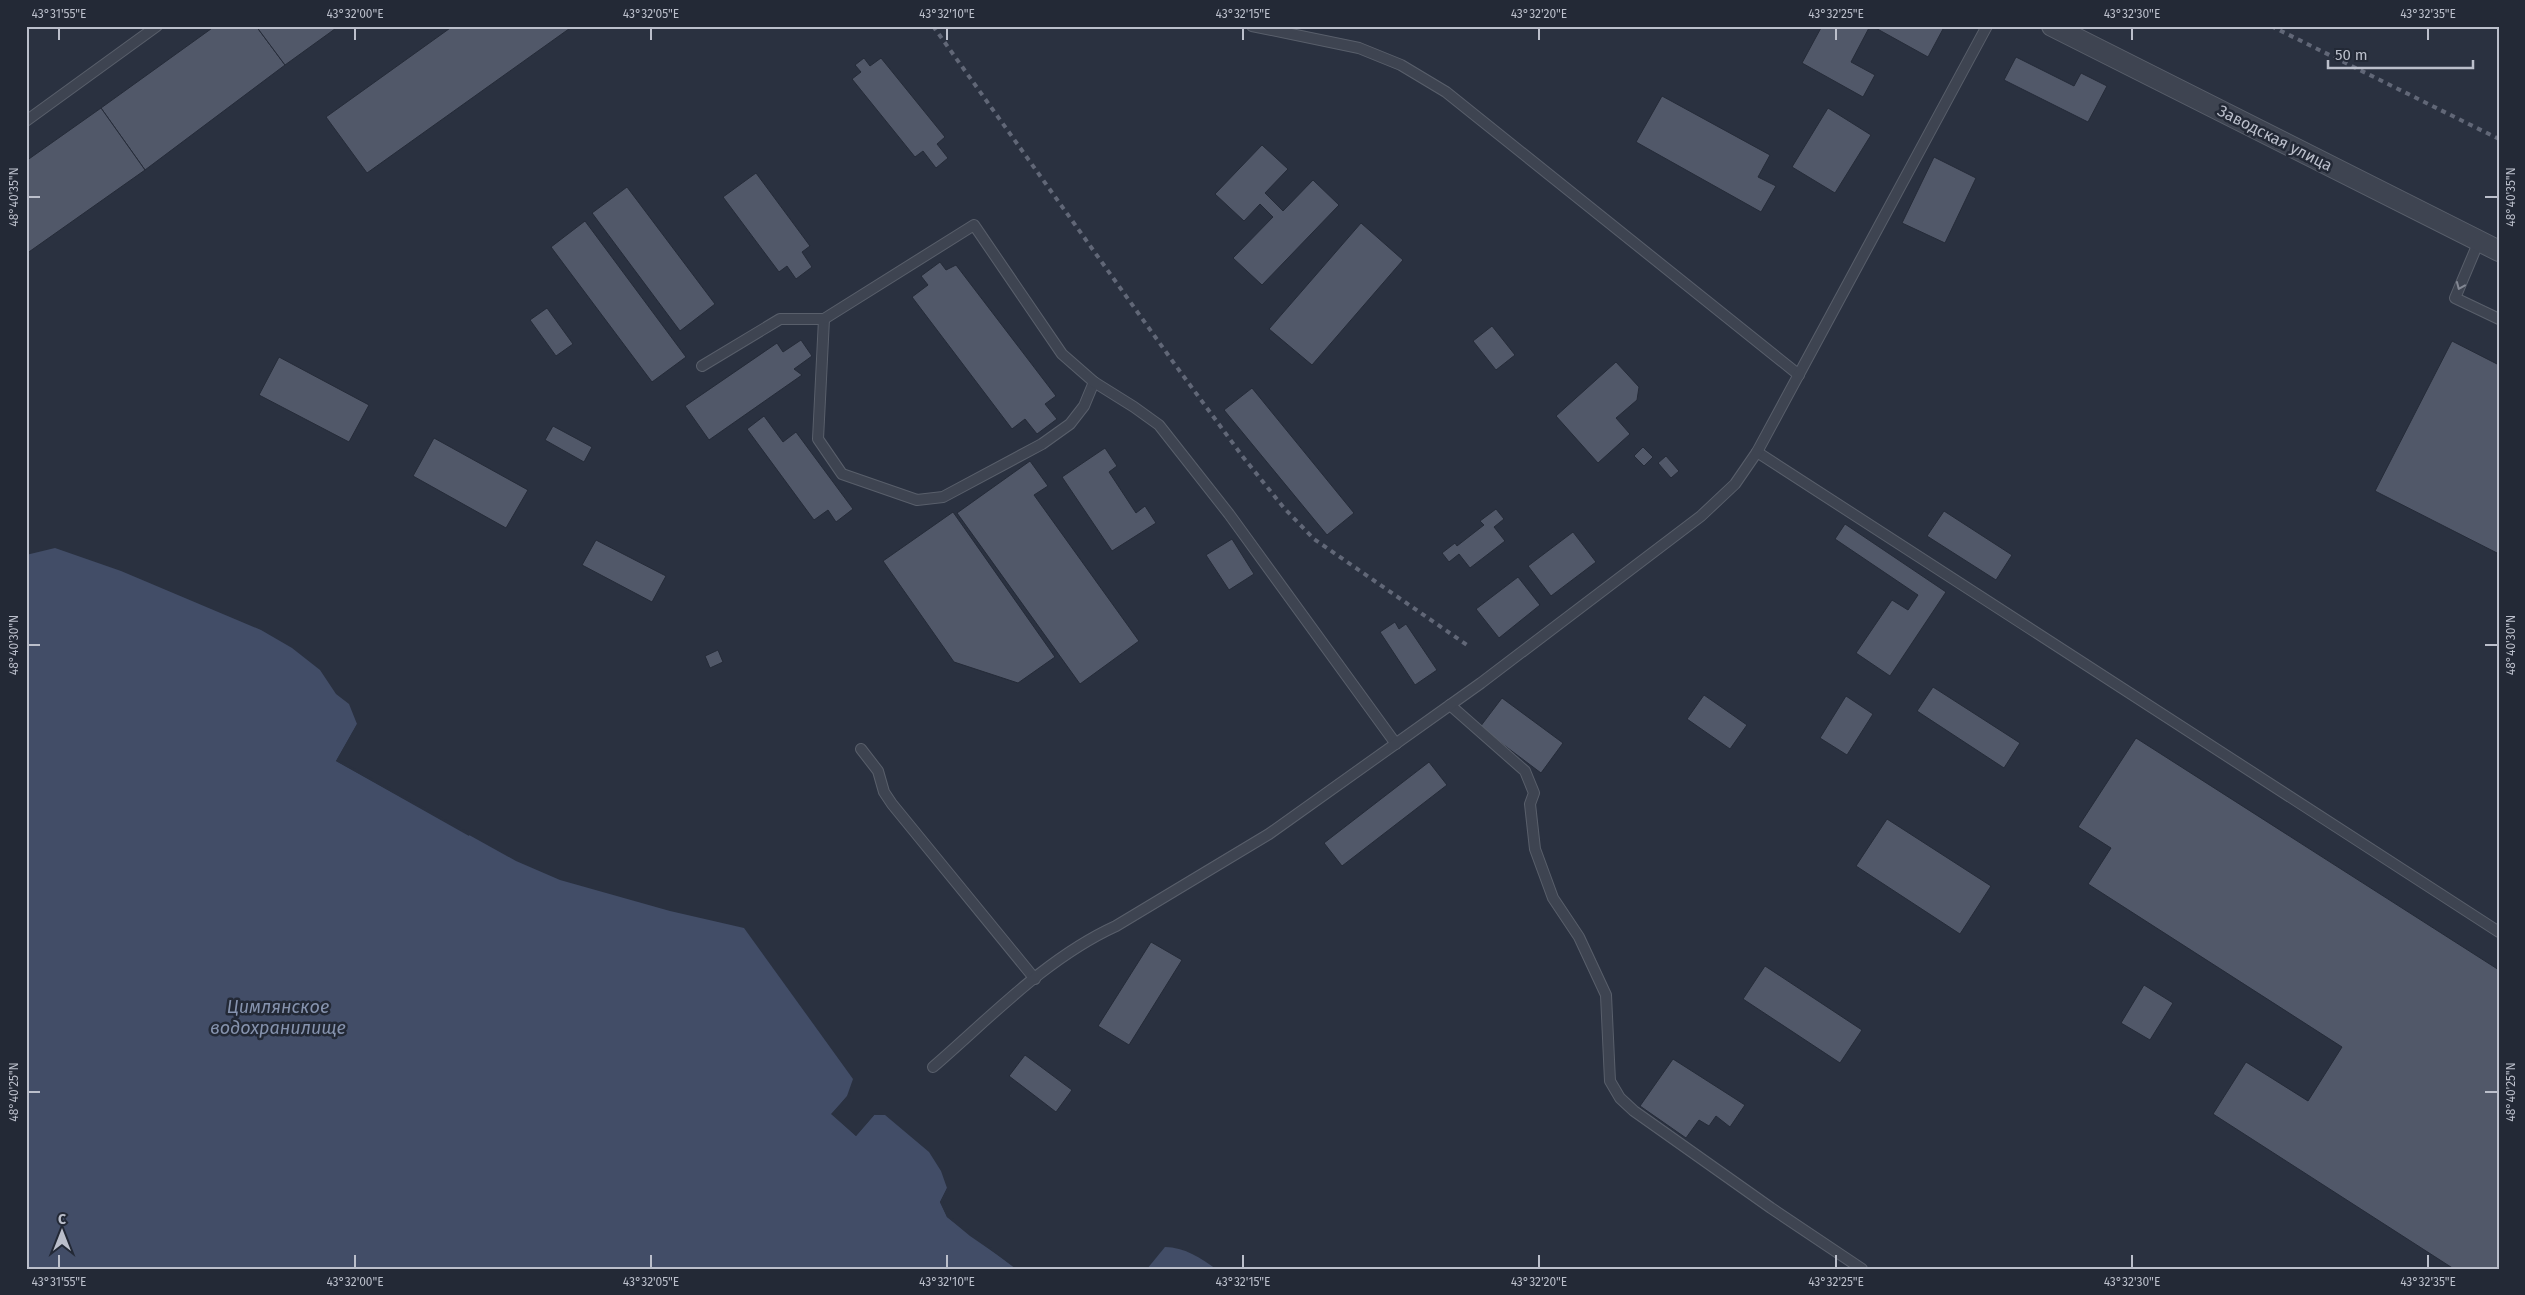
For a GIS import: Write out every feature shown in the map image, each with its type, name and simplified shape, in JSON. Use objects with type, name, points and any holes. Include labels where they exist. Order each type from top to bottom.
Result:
[{"type":"street","name":"Заводская улица","points":[[2052,26],[2499,251]]},
{"type":"lane","points":[[26,121],[157,26]]},
{"type":"lane","points":[[1252,26],[1359,48],[1401,65],[1446,92],[1799,375]]},
{"type":"lane","points":[[933,1067],[1035,979],[1090,938],[1116,926],[1269,834],[1450,705],[1701,516],[1735,484],[1757,452],[1987,26]]},
{"type":"lane","points":[[702,366],[780,319],[824,319],[974,225],[1062,354],[1094,382],[1159,425],[1229,514],[1396,744]]},
{"type":"lane","points":[[2479,241],[2455,298],[2499,319]]},
{"type":"lane","points":[[824,319],[818,439],[842,474],[917,500],[943,497],[1042,444],[1070,424],[1084,406],[1094,382]]},
{"type":"lane","points":[[1757,452],[2499,932]]},
{"type":"lane","points":[[1450,705],[1525,772],[1530,780],[1534,793],[1530,804],[1535,849],[1553,898],[1579,937],[1606,995],[1610,1081],[1620,1098],[1634,1111],[1755,1197],[1862,1269]]},
{"type":"lane","points":[[861,749],[878,770],[884,792],[892,804],[1035,979]]},
{"type":"water","name":"Цимлянское водохранилище","points":[[55,548],[121,571],[261,630],[292,648],[320,670],[336,694],[349,704],[357,724],[336,761],[516,861],[560,880],[670,911],[744,928],[853,1079],[847,1096],[832,1114],[856,1136],[874,1115],[885,1115],[929,1152],[941,1171],[947,1188],[940,1202],[947,1217],[1016,1269],[26,1269],[26,555]]},
{"type":"water","points":[[1165,1247],[1186,1251],[1216,1269],[1147,1269]]},
{"type":"pier","points":[[357,724],[359,725],[339,760],[470,833],[469,836],[336,761]]},
{"type":"pier","points":[[851,1092],[849,1098],[835,1114],[855,1132],[872,1114],[876,1113],[856,1136],[831,1114]]},
{"type":"pier","points":[[947,1188],[949,1190],[943,1202],[949,1215],[1018,1269],[970,1236],[947,1217],[940,1202]]},
{"type":"building","points":[[215,26],[256,26],[285,65],[145,170],[101,108]]},
{"type":"building","points":[[256,26],[339,26],[285,65]]},
{"type":"building","points":[[453,26],[573,26],[367,173],[326,117]]},
{"type":"building","points":[[1822,26],[1870,26],[1851,62],[1875,75],[1863,97],[1802,63]]},
{"type":"building","points":[[1872,26],[1939,26],[1943,29],[1928,57]]},
{"type":"building","points":[[2016,57],[2074,86],[2081,73],[2107,86],[2088,122],[2004,80]]},
{"type":"building","points":[[864,58],[870,66],[881,58],[945,137],[937,144],[948,158],[936,168],[923,151],[915,157],[852,79],[861,72],[855,65]]},
{"type":"building","points":[[1662,96],[1770,155],[1758,177],[1776,186],[1761,212],[1636,142]]},
{"type":"building","points":[[101,108],[145,170],[26,254],[26,161]]},
{"type":"building","points":[[1828,108],[1871,135],[1835,193],[1792,167]]},
{"type":"building","points":[[1262,145],[1288,169],[1265,193],[1283,211],[1313,180],[1339,205],[1262,285],[1233,258],[1273,217],[1260,204],[1244,221],[1215,194]]},
{"type":"building","points":[[1934,157],[1976,178],[1945,243],[1902,223]]},
{"type":"building","points":[[756,173],[810,246],[802,252],[812,267],[796,279],[787,266],[779,272],[723,197]]},
{"type":"building","points":[[627,187],[715,304],[680,331],[592,213]]},
{"type":"building","points":[[585,221],[686,357],[652,382],[551,247]]},
{"type":"building","points":[[1361,223],[1403,260],[1312,365],[1269,329]]},
{"type":"building","points":[[940,262],[946,270],[956,265],[1056,396],[1045,404],[1057,419],[1037,434],[1025,419],[1012,429],[912,297],[928,285],[921,276]]},
{"type":"building","points":[[547,308],[573,344],[556,356],[530,320]]},
{"type":"building","points":[[1492,326],[1515,355],[1496,370],[1473,341]]},
{"type":"building","points":[[801,340],[812,356],[794,369],[802,375],[709,440],[685,406],[777,343],[783,352]]},
{"type":"building","points":[[2452,341],[2499,365],[2499,554],[2375,491]]},
{"type":"building","points":[[279,357],[369,405],[349,442],[259,395]]},
{"type":"building","points":[[1616,362],[1639,387],[1637,400],[1616,418],[1630,434],[1598,463],[1556,416]]},
{"type":"building","points":[[1252,388],[1354,513],[1327,535],[1224,410]]},
{"type":"building","points":[[764,416],[783,442],[796,432],[853,509],[836,522],[828,510],[814,520],[747,429]]},
{"type":"building","points":[[553,426],[592,447],[584,462],[545,440]]},
{"type":"building","points":[[434,438],[528,490],[506,528],[413,476]]},
{"type":"building","points":[[1643,447],[1653,457],[1644,466],[1634,456]]},
{"type":"building","points":[[1105,448],[1117,466],[1109,472],[1136,513],[1145,506],[1156,523],[1112,551],[1062,477]]},
{"type":"building","points":[[1666,456],[1679,471],[1671,478],[1658,463]]},
{"type":"building","points":[[1030,461],[1048,486],[1034,495],[1139,641],[1080,684],[957,513]]},
{"type":"building","points":[[1496,509],[1504,519],[1494,527],[1505,541],[1470,568],[1459,554],[1449,562],[1442,553],[1455,543],[1457,546],[1484,525],[1480,521]]},
{"type":"building","points":[[1944,511],[2012,555],[1996,580],[1927,536]]},
{"type":"building","points":[[953,512],[1055,657],[1018,683],[954,662],[883,561]]},
{"type":"building","points":[[1845,524],[1946,592],[1890,676],[1856,653],[1892,600],[1908,610],[1918,595],[1835,539]]},
{"type":"building","points":[[1573,532],[1596,562],[1551,596],[1528,566]]},
{"type":"building","points":[[1232,539],[1254,574],[1229,590],[1206,555]]},
{"type":"building","points":[[596,540],[666,576],[652,602],[582,565]]},
{"type":"building","points":[[1518,577],[1540,605],[1499,638],[1476,609]]},
{"type":"building","points":[[1395,622],[1399,629],[1406,624],[1437,670],[1415,685],[1380,632]]},
{"type":"building","points":[[718,650],[723,662],[710,668],[705,656]]},
{"type":"building","points":[[1933,687],[2020,743],[2004,768],[1917,711]]},
{"type":"building","points":[[1704,695],[1747,725],[1730,749],[1687,719]]},
{"type":"building","points":[[1846,696],[1873,714],[1847,755],[1820,738]]},
{"type":"building","points":[[1502,698],[1563,743],[1541,773],[1480,727]]},
{"type":"building","points":[[2136,738],[2499,970],[2499,1269],[2454,1269],[2213,1114],[2246,1062],[2308,1101],[2342,1047],[2088,884],[2111,848],[2078,827]]},
{"type":"building","points":[[1429,762],[1447,785],[1342,866],[1324,843]]},
{"type":"building","points":[[1887,819],[1991,886],[1960,934],[1856,866]]},
{"type":"building","points":[[1151,942],[1182,960],[1129,1045],[1098,1026]]},
{"type":"building","points":[[1765,966],[1862,1030],[1840,1063],[1743,999]]},
{"type":"building","points":[[2144,985],[2173,1003],[2150,1040],[2121,1023]]},
{"type":"building","points":[[1025,1055],[1072,1090],[1056,1112],[1009,1076]]},
{"type":"building","points":[[1673,1059],[1745,1105],[1730,1127],[1716,1116],[1709,1126],[1699,1120],[1686,1138],[1640,1106]]},
{"type":"railway","points":[[933,26],[1176,366],[1243,457],[1284,508],[1314,539],[1467,645]]},
{"type":"railway","points":[[2271,26],[2499,139]]}]
